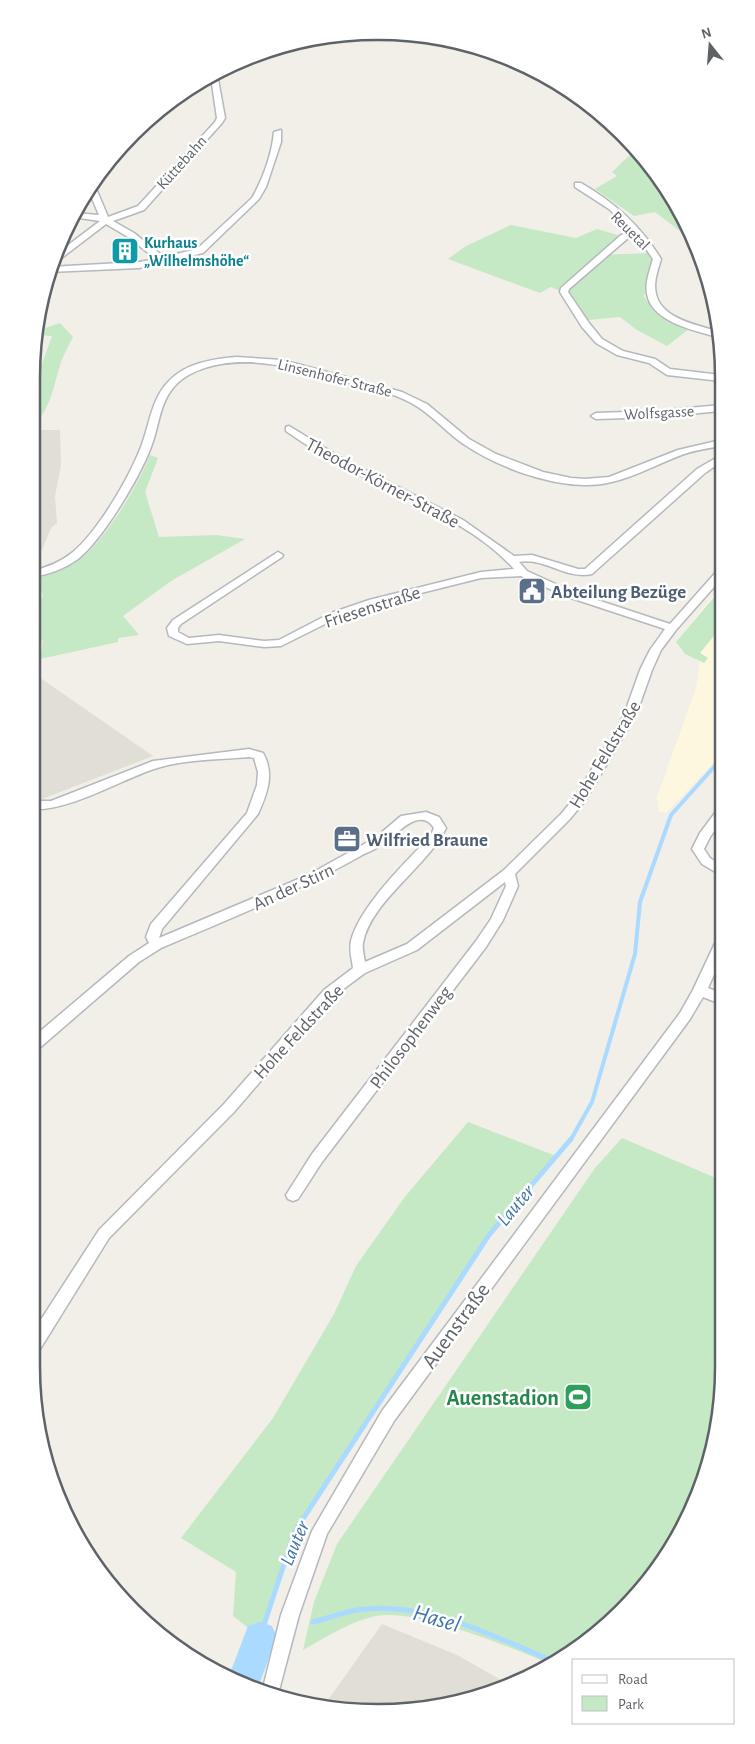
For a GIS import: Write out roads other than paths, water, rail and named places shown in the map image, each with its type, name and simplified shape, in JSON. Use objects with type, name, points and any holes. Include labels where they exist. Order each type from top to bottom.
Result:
[{"type":"street","name":"Küttebahn","points":[[105,221],[141,208],[218,123],[221,118],[215,82]]},
{"type":"street","points":[[58,270],[139,265],[200,251],[255,199],[262,187],[278,142],[278,132]]},
{"type":"street","name":"Reuetal","points":[[578,186],[591,192],[639,233],[649,244],[657,259],[651,296],[658,307],[672,318],[712,332]]},
{"type":"street","points":[[94,194],[105,221]]},
{"type":"street","points":[[81,216],[96,218],[119,228],[162,259]]},
{"type":"street","points":[[65,251],[105,221]]},
{"type":"street","points":[[639,233],[624,237],[565,288],[564,292],[585,326],[599,342],[620,353],[652,362],[666,372],[715,377]]},
{"type":"street","name":"Linsenhofer Straße","points":[[40,572],[55,568],[77,554],[92,537],[146,448],[156,409],[170,384],[190,371],[220,361],[238,359],[269,360],[399,394],[425,407],[478,448],[538,472],[567,480],[597,481],[627,476],[676,454],[715,444]]},
{"type":"street","name":"Wolfsgasse","points":[[596,416],[656,414],[715,409]]},
{"type":"street","name":"Theodor-Körner-Straße","points":[[289,429],[319,450],[362,474],[436,507],[459,521],[512,560],[523,573]]},
{"type":"street","points":[[512,560],[531,557],[579,572],[588,572],[701,471],[715,462]]},
{"type":"street","name":"Friesenstraße","points":[[278,555],[177,622],[172,628],[173,634],[187,641],[219,638],[264,644],[281,643],[334,615],[373,602],[481,575],[523,573],[569,594],[672,628]]},
{"type":"street","name":"Hohe Feldstraße","points":[[40,1335],[104,1234],[229,1108],[328,993],[360,970],[412,947],[508,873],[565,817],[581,798],[630,715],[640,693],[646,670],[656,650],[672,628],[715,581]]},
{"type":"street","points":[[40,806],[54,804],[153,765],[181,760],[249,754],[258,756],[265,771],[262,793],[252,814],[156,927],[152,937],[156,945]]},
{"type":"street","name":"An der Stirn","points":[[40,1039],[134,959],[156,945],[312,878],[372,846],[405,819],[426,816],[435,820],[440,828],[435,838],[385,894],[360,933],[357,943],[360,970]]},
{"type":"street","points":[[715,821],[704,836],[698,849],[706,861],[715,867]]},
{"type":"street","name":"Philosophenweg","points":[[292,1195],[317,1158],[481,944],[497,920],[512,886],[508,873]]},
{"type":"street","name":"Auenstraße","points":[[272,1687],[290,1616],[320,1530],[388,1416],[685,1016],[700,990],[715,955]]},
{"type":"street","points":[[700,990],[715,997]]},
{"type":"waterway","name":"Lauter","points":[[570,1141],[592,1102],[635,954],[640,902],[671,815],[715,766]]},
{"type":"waterway","name":"Lauter","points":[[260,1637],[295,1531],[489,1235],[571,1139]]},
{"type":"waterway","name":"Hasel","points":[[313,1622],[345,1612],[365,1609],[415,1611],[463,1624],[547,1659]]},
{"type":"waterway","name":"Hasel","points":[[246,1677],[260,1637]]},
{"type":"place","name":"Kurhaus „Wilhelmshöhe“","points":[[125,251]]},
{"type":"place","name":"Abteilung Bezüge","points":[[532,591]]},
{"type":"place","name":"Wilfried Braune","points":[[347,839]]},
{"type":"place","name":"Auenstadion","points":[[578,1397]]}]
